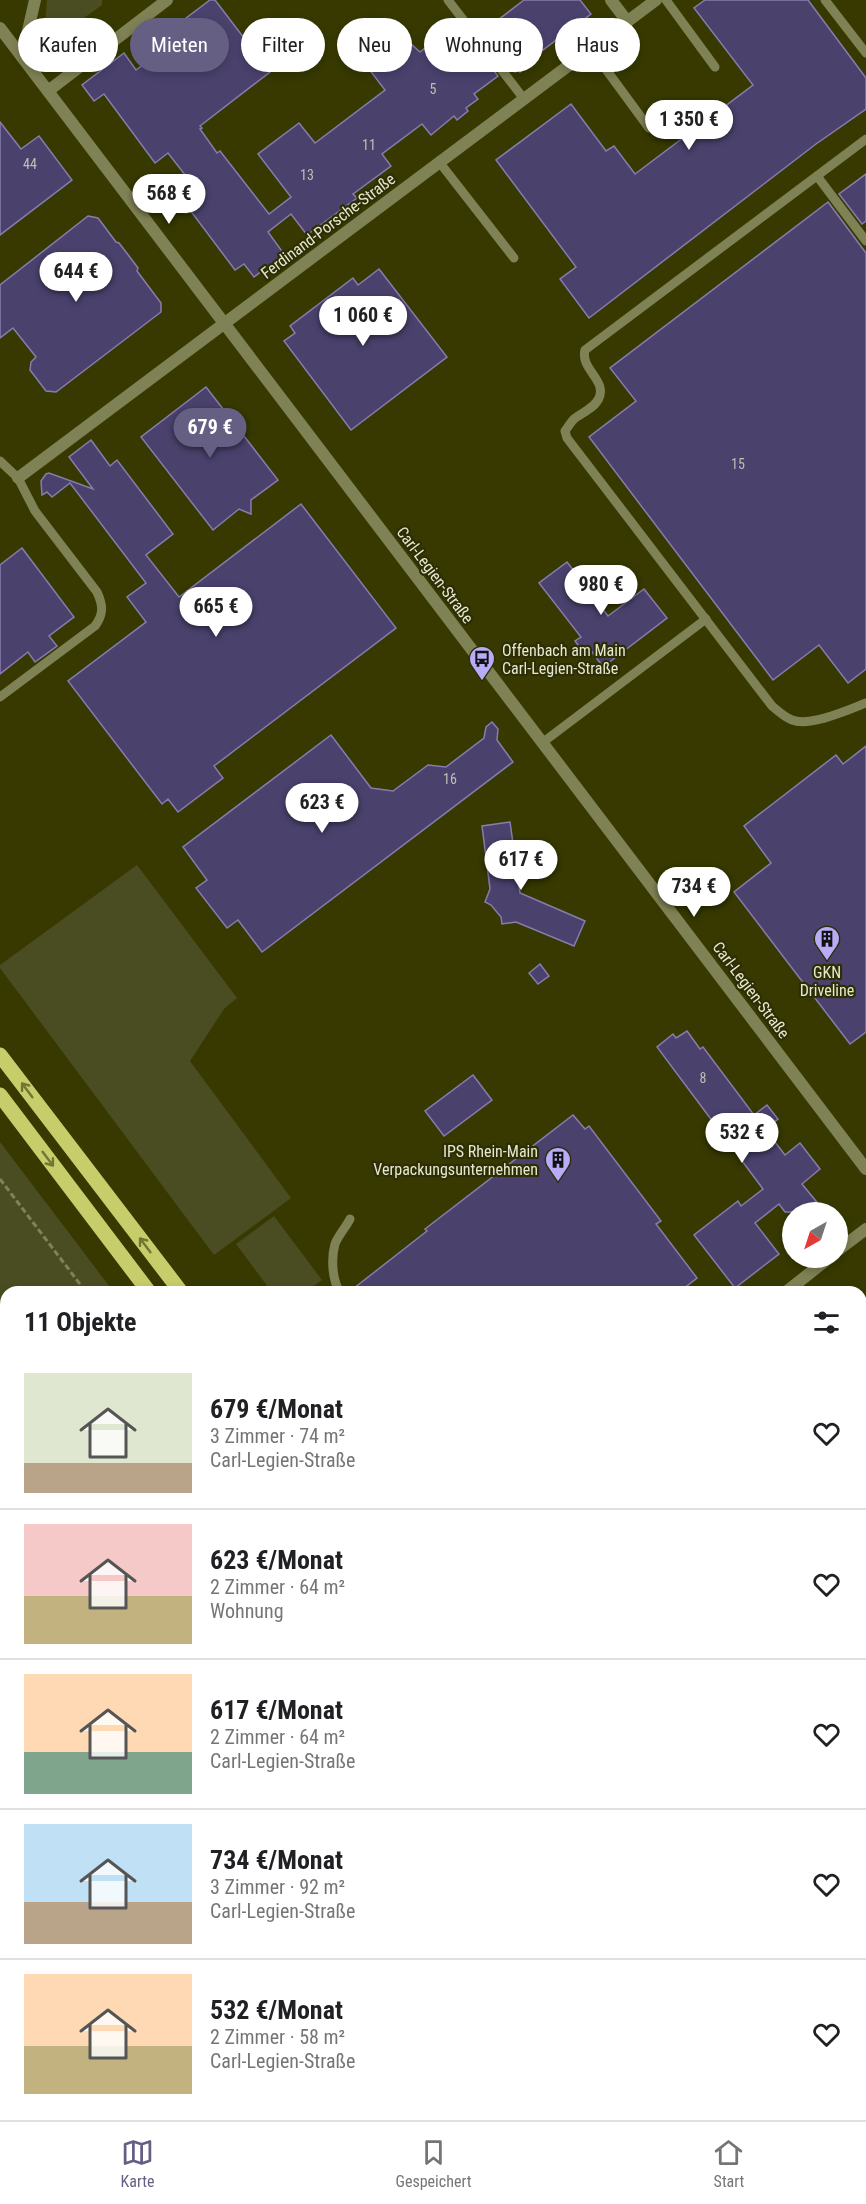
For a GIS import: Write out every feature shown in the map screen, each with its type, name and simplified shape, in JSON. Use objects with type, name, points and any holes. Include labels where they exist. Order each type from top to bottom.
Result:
[{"type":"main road","points":[[0,1055],[176,1286]]},
{"type":"main road","points":[[0,1095],[144,1286]]},
{"type":"street","points":[[31,18],[35,0]]},
{"type":"street","points":[[48,91],[167,0]]},
{"type":"street","points":[[611,0],[625,18]]},
{"type":"street","name":"Ferdinand-Porsche-Straße","points":[[631,18],[656,0]]},
{"type":"street","name":"Carl-Legien-Straße","points":[[0,28],[18,52]]},
{"type":"street","name":"Carl-Legien-Straße","points":[[33,72],[866,1169]]},
{"type":"street","name":"Ferdinand-Porsche-Straße","points":[[18,478],[560,72]]},
{"type":"street","points":[[848,1243],[866,1229]]},
{"type":"street","points":[[794,1286],[816,1268]]},
{"type":"lane","points":[[448,0],[524,99]]},
{"type":"lane","points":[[666,0],[715,67]]},
{"type":"lane","points":[[825,0],[866,53]]},
{"type":"lane","points":[[608,72],[649,128]]},
{"type":"lane","points":[[866,139],[585,350],[583,357],[586,365],[601,390],[596,403],[572,421],[566,431],[567,438],[772,706],[791,720],[809,721],[866,703]]},
{"type":"lane","points":[[440,163],[514,258]]},
{"type":"lane","points":[[817,176],[866,241]]},
{"type":"lane","points":[[0,460],[18,478],[35,511],[97,592],[102,607],[102,614],[95,626],[0,697]]},
{"type":"lane","points":[[542,743],[706,620]]},
{"type":"lane","points":[[338,1286],[333,1264],[335,1244],[350,1219]]},
{"type":"path","points":[[0,1179],[81,1286]]},
{"type":"green space","points":[[47,0],[102,0],[102,5],[84,18],[46,18]]},
{"type":"green space","points":[[137,865],[237,998],[224,1009],[190,1061],[291,1198],[214,1255],[0,968],[0,965]]},
{"type":"green space","points":[[0,1142],[109,1286],[0,1286]]},
{"type":"green space","points":[[274,1216],[322,1280],[314,1286],[267,1286],[236,1244]]},
{"type":"building","points":[[210,0],[215,0],[229,18],[186,18]]},
{"type":"building","points":[[524,0],[580,0],[591,14],[586,18],[555,18],[555,41],[543,50],[543,18],[501,18]]},
{"type":"building","points":[[705,0],[808,0],[866,78],[866,109],[816,144],[589,318],[560,279],[576,267],[496,160],[571,104],[606,151],[614,146],[635,174],[753,85],[694,8]]},
{"type":"building","points":[[229,18],[241,34],[241,72],[270,72],[200,126],[202,128],[200,129],[217,153],[220,151],[269,214],[291,197],[258,154],[299,123],[315,143],[385,90],[371,72],[412,72],[412,45],[420,52],[424,49],[424,72],[495,72],[498,76],[474,94],[478,99],[466,108],[468,111],[457,120],[454,116],[431,135],[422,124],[382,154],[391,166],[353,194],[357,198],[307,235],[291,214],[268,232],[284,254],[254,277],[244,264],[235,270],[190,210],[186,213],[168,190],[186,176],[168,153],[155,163],[104,94],[94,101],[82,85],[99,72],[118,72],[118,58],[124,53],[130,62],[130,72],[229,72]]},
{"type":"building","points":[[0,122],[21,149],[39,136],[72,180],[0,235]]},
{"type":"building","points":[[866,174],[866,221],[862,224],[839,194]]},
{"type":"building","points":[[828,202],[866,253],[866,669],[848,683],[819,645],[773,680],[589,437],[636,401],[610,368]]},
{"type":"building","points":[[88,216],[98,218],[129,256],[138,268],[137,271],[161,303],[161,312],[56,392],[46,391],[30,370],[31,362],[36,357],[13,328],[0,338],[0,285]]},
{"type":"building","points":[[379,269],[447,357],[351,430],[284,341],[295,333],[290,326],[353,278],[358,285]]},
{"type":"building","points":[[206,387],[278,480],[251,500],[251,514],[239,509],[213,530],[141,437]]},
{"type":"building","points":[[91,440],[110,466],[117,460],[173,534],[146,555],[179,597],[301,504],[396,628],[214,766],[223,778],[178,812],[168,799],[162,804],[68,681],[146,622],[127,597],[146,583],[70,483],[52,497],[47,492],[42,495],[41,481],[49,473],[93,489],[69,457]]},
{"type":"building","points":[[22,548],[74,617],[49,636],[57,646],[35,662],[28,652],[0,674],[0,565]]},
{"type":"building","points":[[567,562],[608,616],[644,589],[667,618],[603,667],[592,652],[587,657],[575,641],[581,637],[539,583]]},
{"type":"building","points":[[492,722],[498,729],[497,740],[513,762],[262,952],[238,920],[227,928],[196,888],[207,880],[183,847],[331,735],[371,788],[393,791],[428,765],[446,767],[484,738],[486,727]]},
{"type":"building","name":"GKN Driveline","points":[[866,746],[866,1032],[850,1044],[734,892],[771,863],[744,826],[836,755],[843,764]]},
{"type":"building","points":[[510,822],[520,893],[585,921],[574,946],[516,922],[502,924],[501,917],[491,905],[485,902],[490,889],[482,826]]},
{"type":"building","points":[[540,964],[549,976],[538,984],[529,973]]},
{"type":"building","points":[[687,1031],[700,1049],[703,1047],[754,1115],[767,1105],[778,1119],[765,1129],[785,1155],[800,1143],[820,1169],[802,1184],[817,1202],[782,1202],[782,1208],[779,1204],[755,1223],[779,1254],[738,1286],[733,1286],[694,1235],[738,1201],[741,1206],[763,1189],[657,1047],[673,1034],[676,1038]]},
{"type":"building","points":[[473,1075],[492,1100],[444,1136],[425,1111]]},
{"type":"building","name":"IPS Rhein-Main Verpackungsunternehmen","points":[[573,1115],[585,1129],[589,1126],[661,1221],[656,1224],[697,1278],[687,1286],[357,1286],[427,1231],[425,1229]]},
{"type":"place","name":"Offenbach am Main Carl-Legien-Straße","points":[[482,682]]},
{"type":"place","name":"GKN Driveline","points":[[827,962]]},
{"type":"place","name":"IPS Rhein-Main Verpackungsunternehmen","points":[[558,1183]]}]
